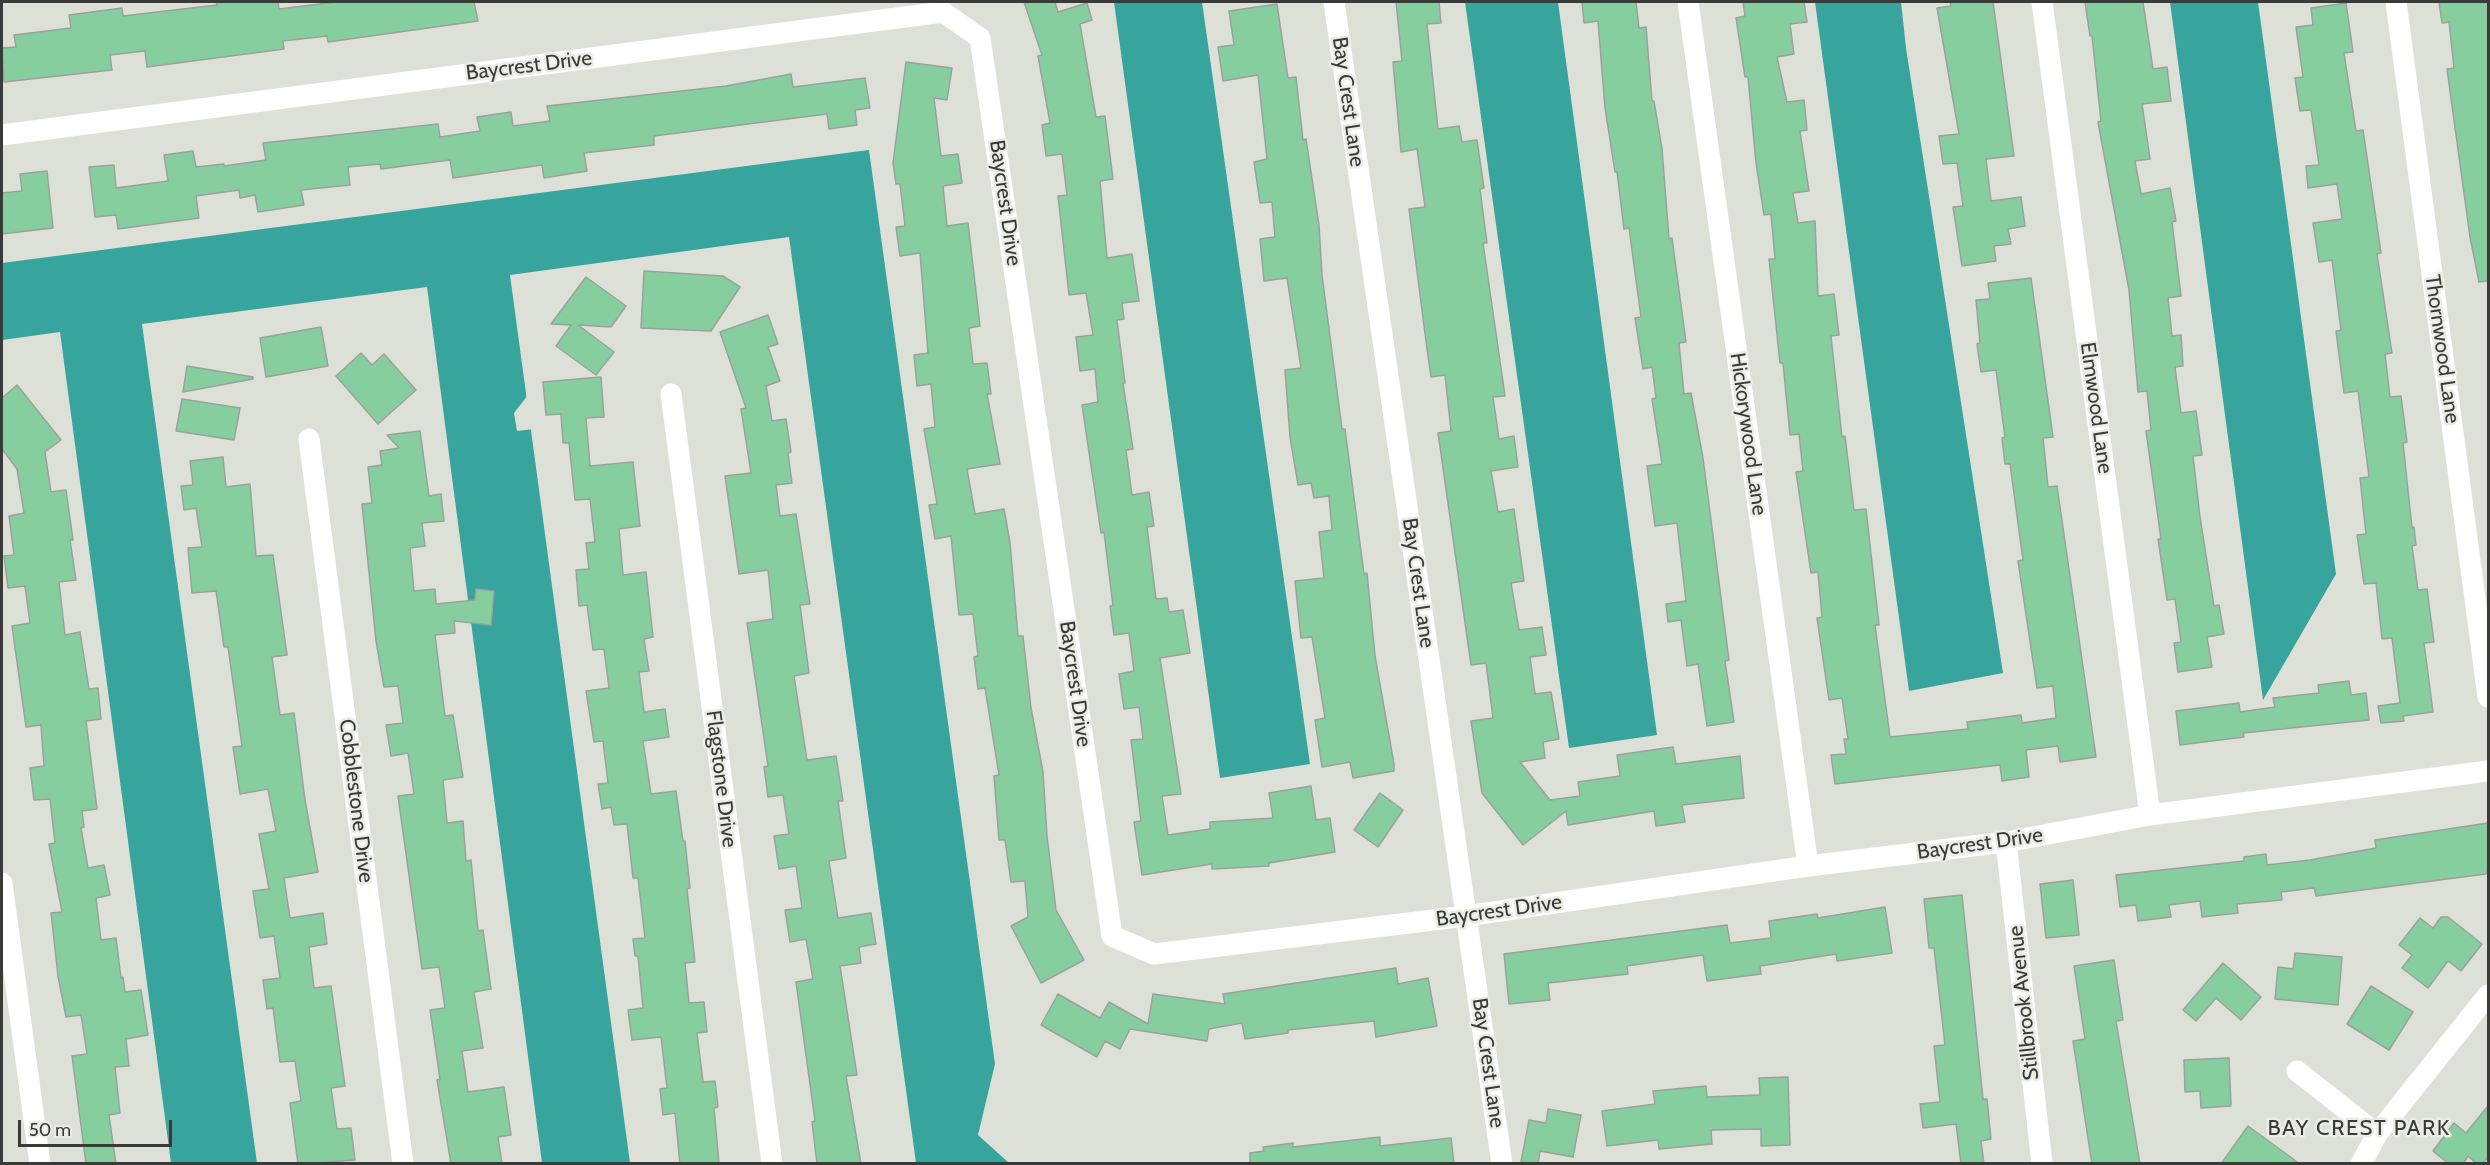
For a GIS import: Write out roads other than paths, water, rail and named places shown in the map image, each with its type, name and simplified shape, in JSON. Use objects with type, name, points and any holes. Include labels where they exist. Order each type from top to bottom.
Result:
[{"type":"street","name":"Bay Crest Lane","points":[[1334,2],[1502,1164]]},
{"type":"street","name":"Hickorywood Lane","points":[[1688,2],[1808,866]]},
{"type":"street","name":"Elmwood Lane","points":[[2042,2],[2150,815]]},
{"type":"street","name":"Thornwood Lane","points":[[2396,2],[2488,697]]},
{"type":"street","name":"Baycrest Drive","points":[[2,135],[943,12],[980,39],[1112,936],[1154,954],[1466,916],[1808,866],[2006,842],[2150,815],[2488,771]]},
{"type":"street","name":"Flagstone Drive","points":[[671,394],[772,1164]]},
{"type":"street","name":"Cobblestone Drive","points":[[309,439],[403,1164]]},
{"type":"street","name":"Stillbrook Avenue","points":[[2006,842],[2042,1164]]},
{"type":"street","points":[[2,883],[39,1164]]},
{"type":"street","points":[[2361,1164],[2377,1134],[2488,995]]},
{"type":"street","points":[[2297,1071],[2377,1134]]},
{"type":"water","points":[[1114,2],[1202,2],[1310,764],[1220,778]]},
{"type":"water","points":[[1465,2],[1558,2],[1657,735],[1569,748]]},
{"type":"water","points":[[1815,2],[1901,2],[1906,48],[2003,673],[1909,691]]},
{"type":"water","points":[[2170,2],[2258,2],[2336,574],[2263,700]]},
{"type":"water","points":[[869,150],[995,1064],[978,1135],[1009,1163],[916,1163],[789,237],[510,275],[630,1163],[542,1163],[427,287],[142,324],[257,1163],[171,1163],[60,332],[2,340],[2,263]]},
{"type":"district","name":"BAY CREST PARK","points":[[2359,1129]]}]
